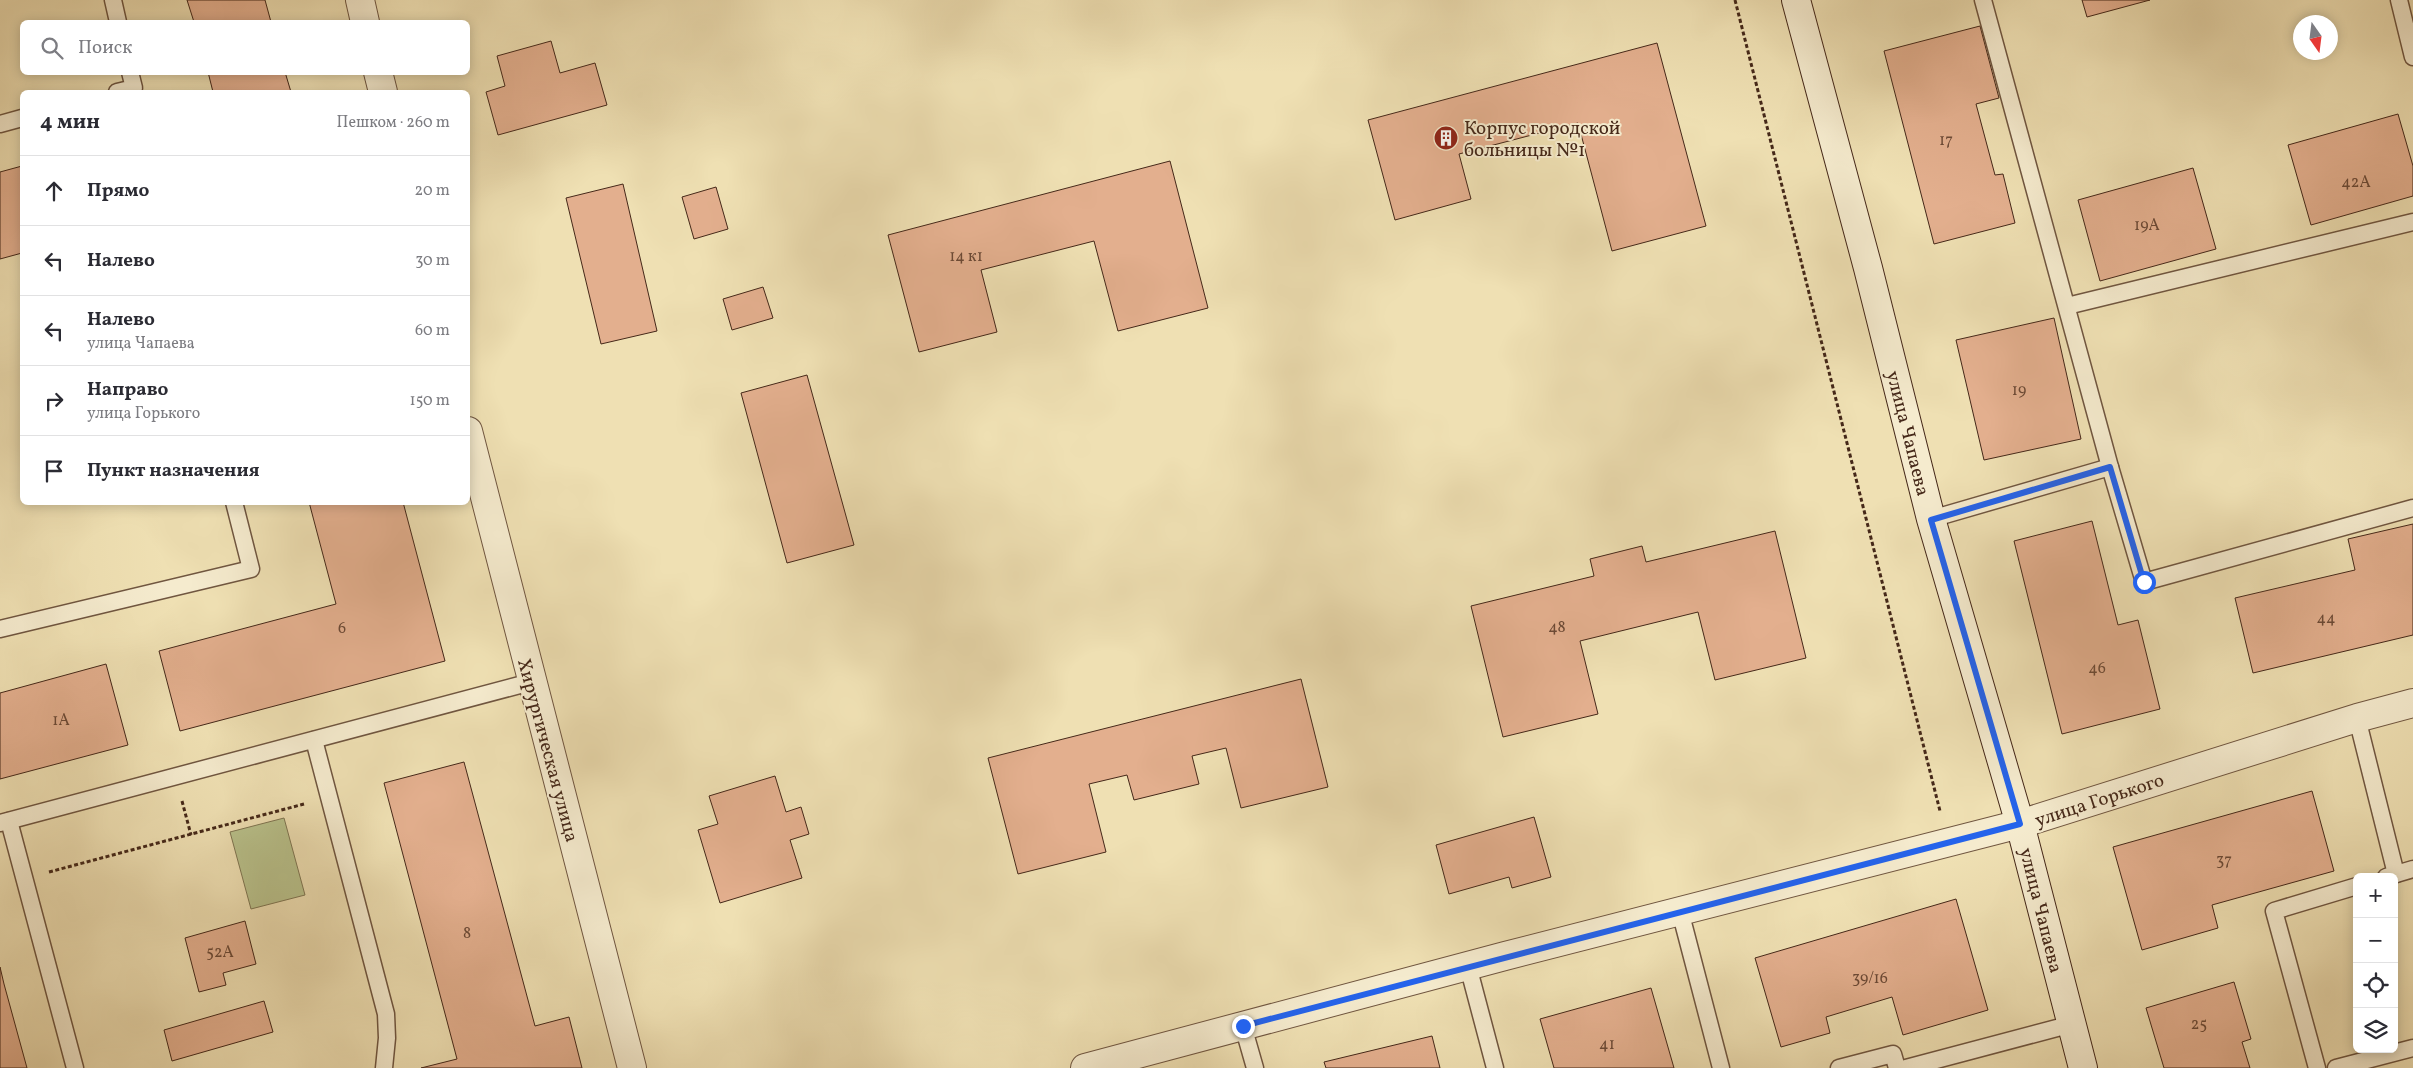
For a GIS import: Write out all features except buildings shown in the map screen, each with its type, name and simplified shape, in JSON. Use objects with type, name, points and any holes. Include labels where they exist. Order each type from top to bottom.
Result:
[{"type":"street","points":[[360,0],[365,20]]},
{"type":"street","name":"улица Чапаева","points":[[1796,0],[1866,259],[1931,520],[2020,824],[2083,1068]]},
{"type":"street","points":[[379,75],[382,90]]},
{"type":"street","name":"Хирургическая улица","points":[[470,438],[531,682],[632,1068]]},
{"type":"street","name":"улица Горького","points":[[1085,1068],[1468,966],[2020,824],[2357,718],[2413,703]]},
{"type":"lane","points":[[113,0],[118,20]]},
{"type":"lane","points":[[1983,0],[2110,467],[2144,582],[2413,508]]},
{"type":"lane","points":[[2398,0],[2413,57]]},
{"type":"lane","points":[[126,90],[134,88],[131,75]]},
{"type":"lane","points":[[0,124],[20,119]]},
{"type":"lane","points":[[2067,306],[2413,222]]},
{"type":"lane","points":[[1931,520],[2110,467]]},
{"type":"lane","points":[[0,629],[251,569],[235,505]]},
{"type":"lane","points":[[75,1068],[24,879],[5,822],[531,682]]},
{"type":"lane","points":[[2357,718],[2391,873]]},
{"type":"lane","points":[[314,740],[386,1014],[387,1038],[384,1068]]},
{"type":"lane","points":[[2398,873],[2413,869]]},
{"type":"lane","points":[[2317,1068],[2274,911],[2353,887]]},
{"type":"lane","points":[[1680,911],[1721,1068]]},
{"type":"lane","points":[[1468,966],[1495,1068]]},
{"type":"lane","points":[[1906,1068],[2072,1024]]},
{"type":"lane","points":[[1243,1026],[1255,1068]]},
{"type":"lane","points":[[2336,1068],[2413,1048]]},
{"type":"lane","points":[[1839,1068],[1893,1054],[1897,1068]]},
{"type":"path","points":[[1735,0],[1948,842]]},
{"type":"path","points":[[175,776],[191,835]]},
{"type":"path","points":[[24,879],[329,798]]},
{"type":"green space","points":[[284,818],[305,895],[251,909],[230,832]]},
{"type":"place","name":"Корпус городской больницы №1","points":[[1446,138]]},
{"type":"route","points":[[1243,1026],[1505,956],[2020,824],[1931,520],[2110,467],[2144,582]]}]
